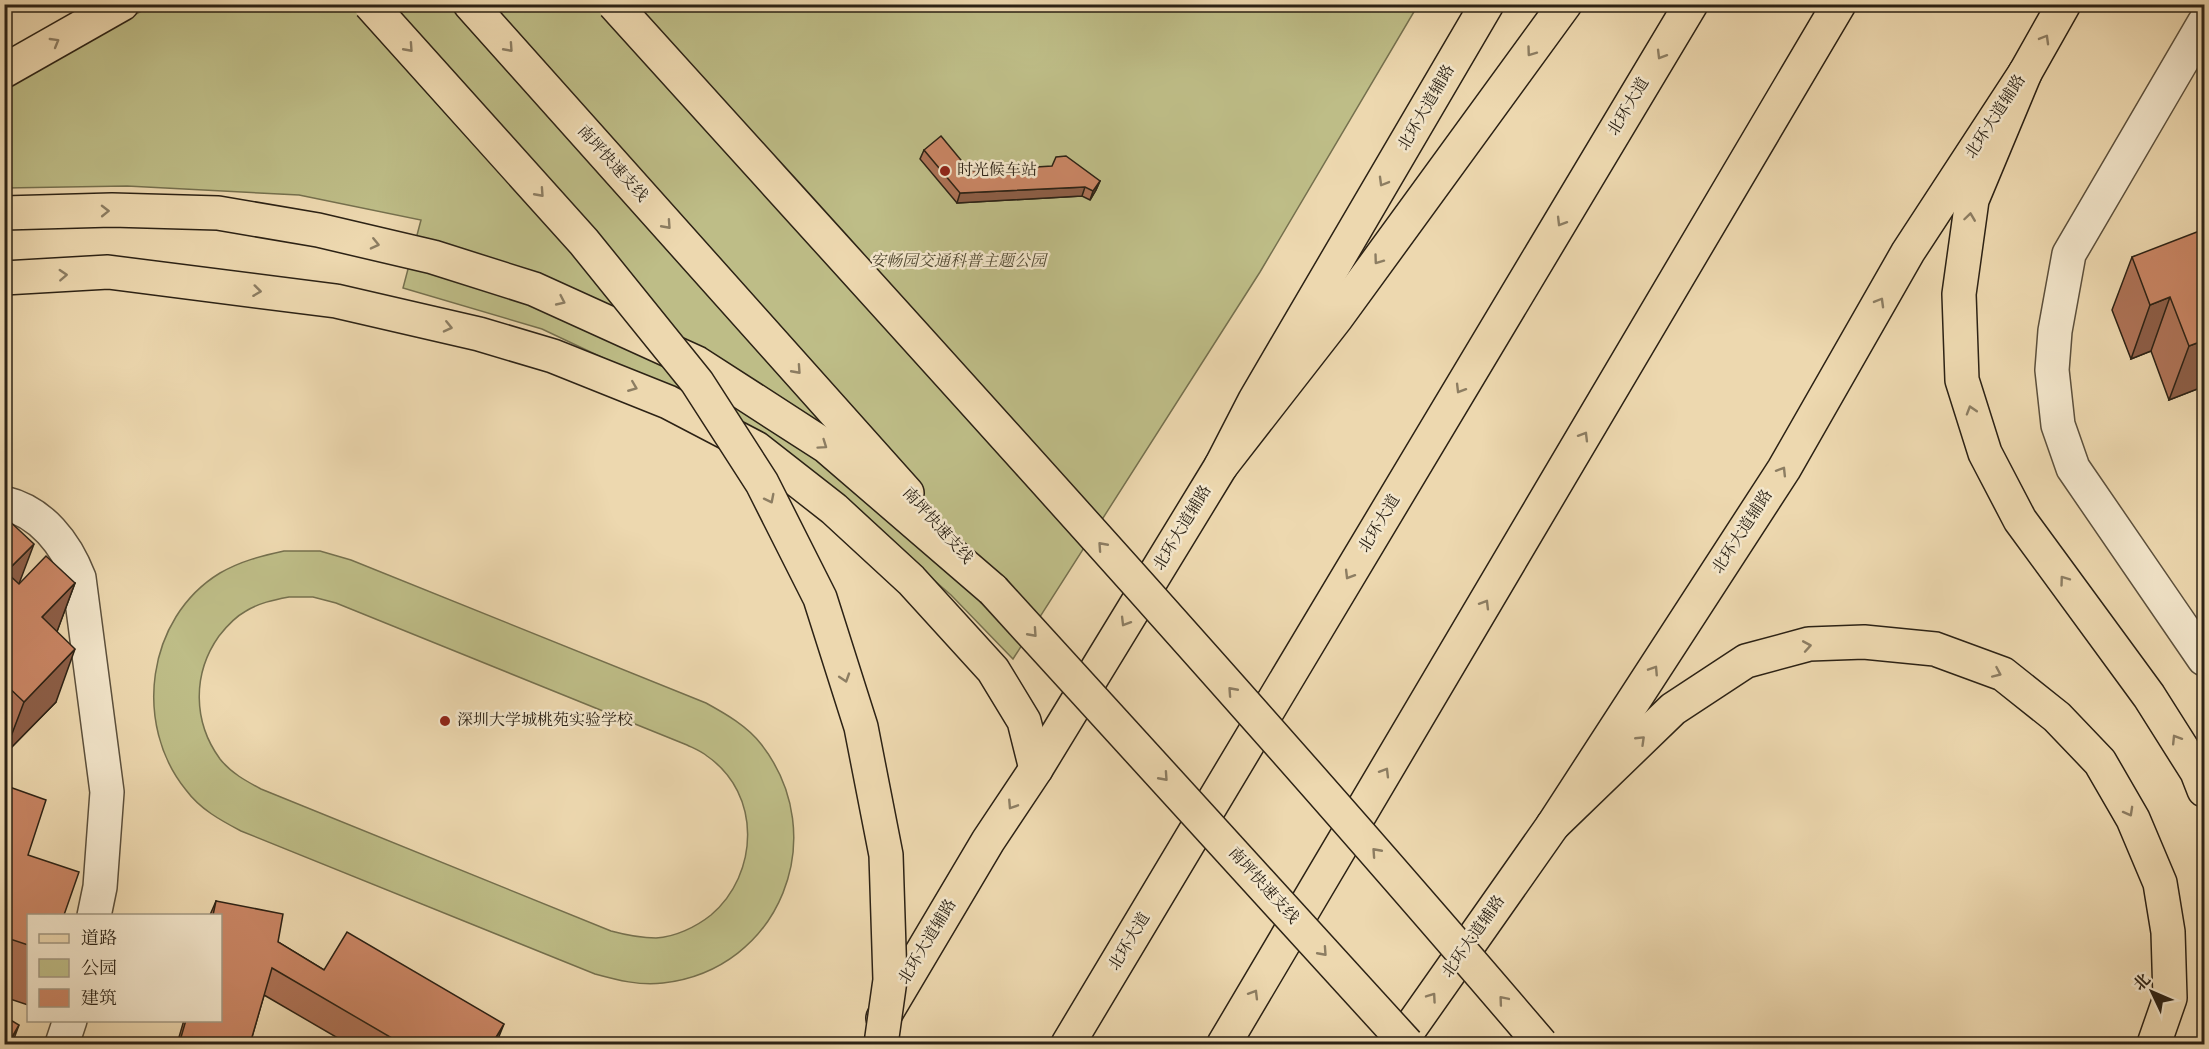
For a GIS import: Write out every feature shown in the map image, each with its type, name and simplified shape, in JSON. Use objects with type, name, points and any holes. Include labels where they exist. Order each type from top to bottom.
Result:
[{"type":"main road","points":[[4,71],[122,4]]},
{"type":"main road","points":[[370,4],[584,242],[697,382],[762,483],[820,598],[861,727],[886,855],[890,980],[881,1044]]},
{"type":"main road","name":"南坪快速支线","points":[[470,4],[993,590],[1407,1044]]},
{"type":"main road","points":[[614,4],[924,346],[1392,870],[1541,1044]]},
{"type":"main road","name":"北环大道辅路","points":[[867,1044],[982,851],[1036,768],[1221,466],[1261,390],[1487,4]]},
{"type":"main road","points":[[1221,466],[1336,316],[1565,4]]},
{"type":"main road","name":"北环大道","points":[[1068,1044],[1691,4]]},
{"type":"main road","points":[[1224,1044],[1839,4]]},
{"type":"main road","name":"北环大道辅路","points":[[1399,1044],[1553,825],[1784,469],[1908,252],[2025,73],[2064,4]]},
{"type":"main road","points":[[2025,73],[1972,200],[1959,294],[1962,380],[1985,453],[2020,520],[2149,696],[2197,772],[2205,790]]},
{"type":"main road","points":[[4,213],[112,210],[218,213],[318,230],[433,257],[534,289],[697,363],[827,447],[993,590]]},
{"type":"main road","points":[[4,278],[108,272],[336,301],[479,334],[553,356],[668,402],[756,448],[834,509],[911,580],[993,670],[1024,721],[1036,768]]},
{"type":"main road","points":[[1553,825],[1673,708],[1746,661],[1809,644],[1864,642],[1935,650],[1984,667],[2003,674],[2057,717],[2100,762],[2133,819],[2160,883],[2168,932],[2170,998],[2154,1044]]},
{"type":"lane","points":[[2205,23],[2069,254],[2055,331],[2052,370],[2058,425],[2073,468],[2205,659]]},
{"type":"lane","points":[[4,503],[28,513],[45,525],[66,550],[79,578],[107,792],[100,887],[94,914]]},
{"type":"lane","points":[[62,1044],[69,1022]]},
{"type":"green space","name":"安畅园交通科普主题公园","points":[[152,5],[1418,5],[1260,272],[1013,659],[951,595],[816,478],[690,399],[542,329],[403,288],[421,220],[299,195],[127,186],[5,188],[4,88]]},
{"type":"green space","points":[[284,551],[320,551],[351,560],[706,703],[743,726],[761,744],[782,780],[793,818],[792,857],[783,893],[764,926],[738,953],[704,973],[663,983],[646,984],[620,980],[595,974],[241,831],[204,808],[186,790],[169,764],[159,735],[154,705],[155,674],[163,644],[176,617],[195,593],[220,573],[251,559]],"holes":[[[289,597],[313,597],[336,603],[705,754],[725,772],[738,791],[745,812],[748,834],[745,857],[738,878],[727,898],[711,915],[678,933],[656,938],[611,931],[261,789],[234,773],[224,764],[211,745],[201,714],[200,682],[210,651],[228,626],[251,608]]]},
{"type":"building","points":[[941,136],[970,171],[1052,166],[1056,157],[1066,156],[1100,181],[1093,191],[1085,187],[960,193],[924,150]]},
{"type":"building","points":[[2202,230],[2205,237],[2205,340],[2189,346],[2170,297],[2150,305],[2132,257]]},
{"type":"building","points":[[4,516],[34,544],[6,572],[19,584],[46,556],[75,583],[42,617],[75,649],[24,702],[4,683]]},
{"type":"building","points":[[4,785],[46,800],[28,855],[79,872],[64,914],[27,914],[27,945],[4,937]]},
{"type":"building","points":[[216,901],[283,914],[278,942],[324,970],[347,932],[504,1024],[492,1044],[402,1044],[272,968],[250,1044],[179,1044],[185,1022],[222,1022],[222,914],[213,914]]},
{"type":"building","points":[[4,1016],[19,1025],[8,1044],[4,1044]]},
{"type":"place","name":"时光候车站","points":[[945,171]]},
{"type":"place","name":"深圳大学城桃苑实验学校","points":[[445,721]]}]
